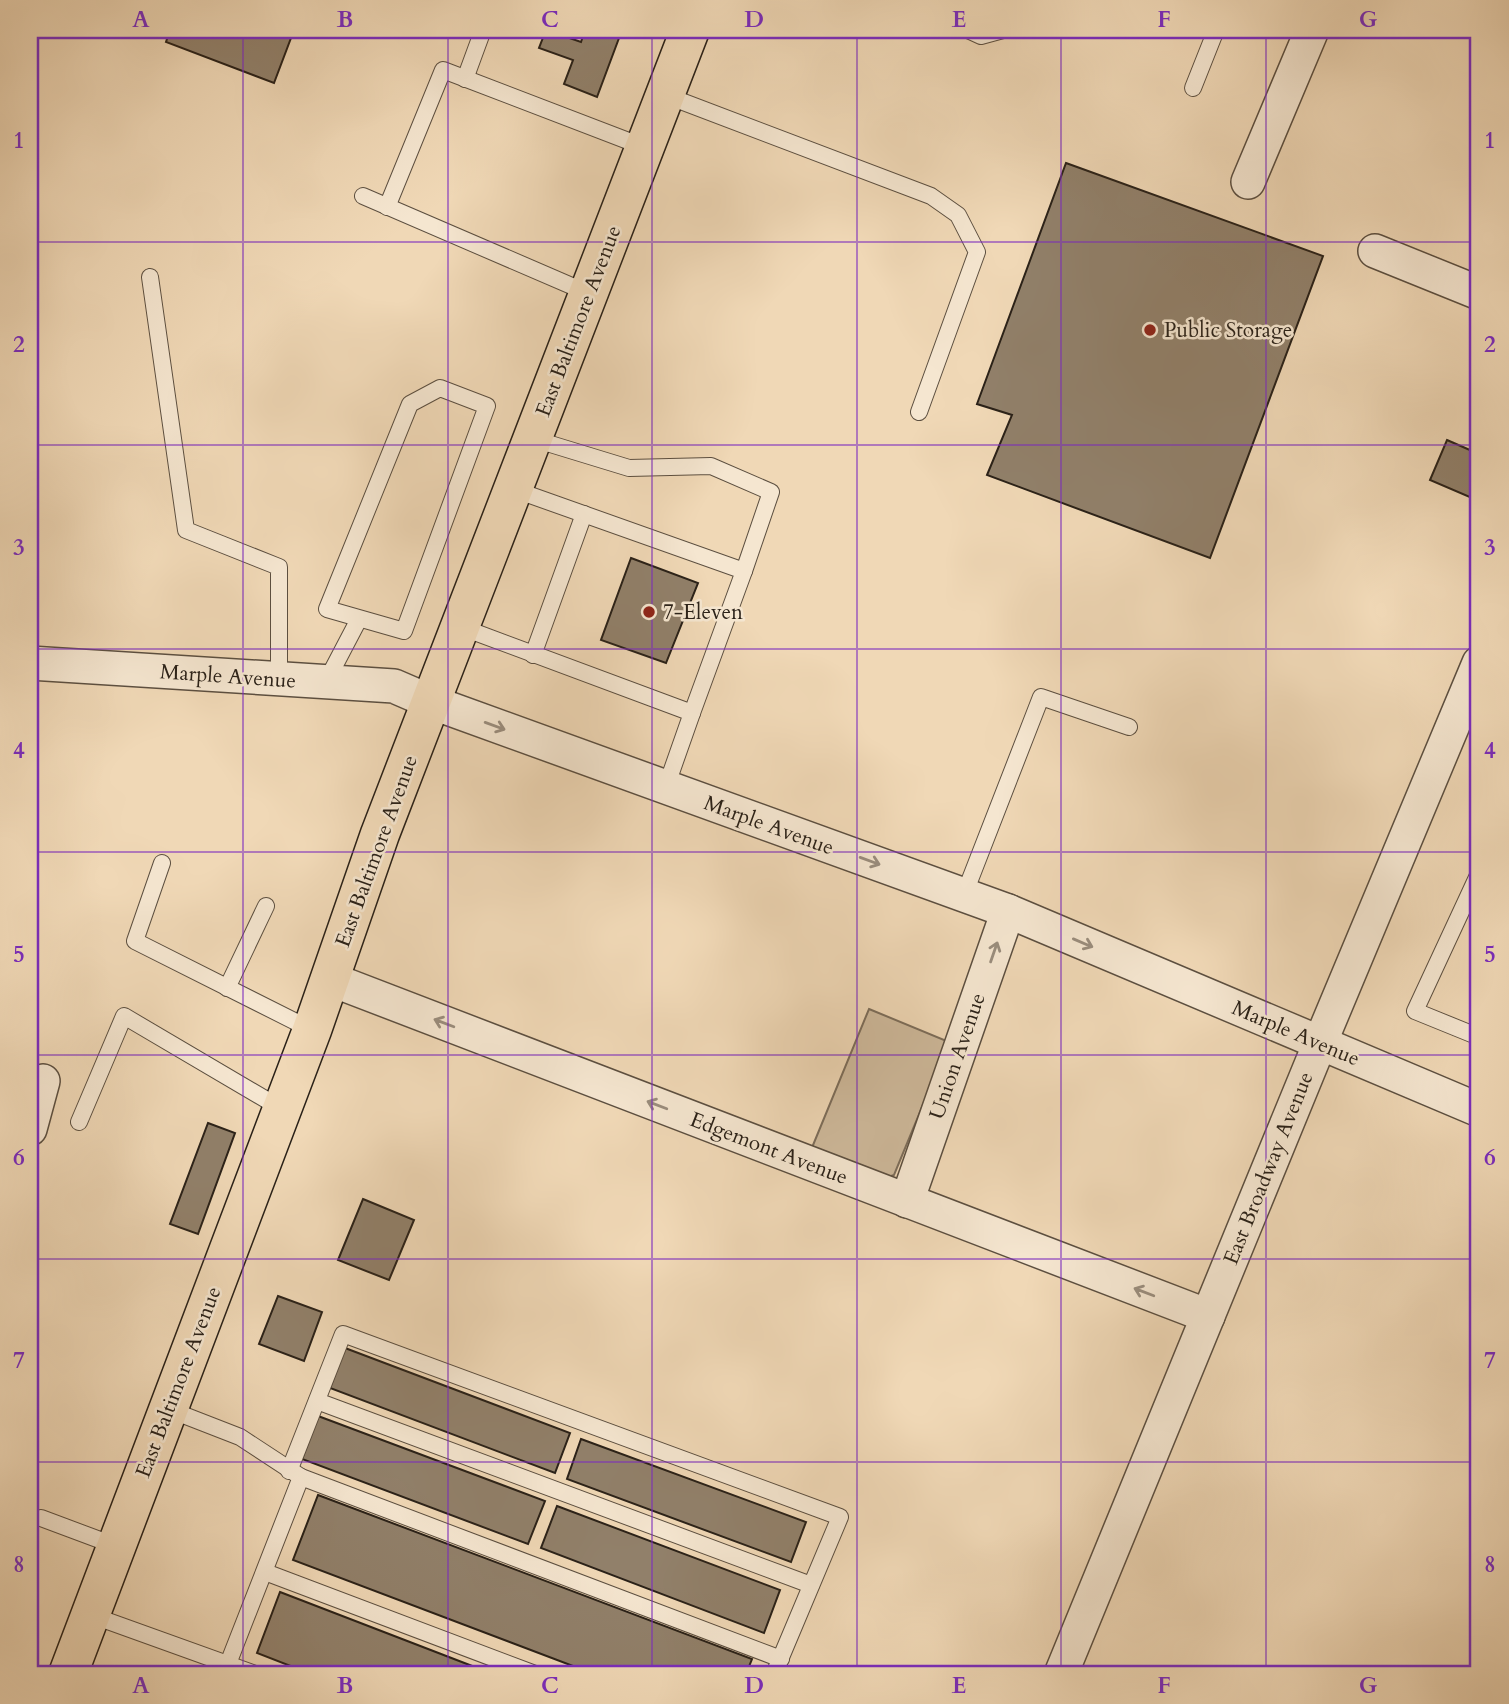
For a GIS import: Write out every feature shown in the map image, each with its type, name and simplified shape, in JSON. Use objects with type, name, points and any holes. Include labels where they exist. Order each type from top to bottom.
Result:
[{"type":"main road","name":"East Baltimore Avenue","points":[[68,1674],[331,979],[380,834],[690,30]]},
{"type":"street","points":[[1248,182],[1312,30]]},
{"type":"street","points":[[1375,251],[1479,293]]},
{"type":"street","name":"Marple Avenue","points":[[30,663],[394,686],[431,702],[1008,911],[1479,1110]]},
{"type":"street","name":"East Broadway Avenue","points":[[1061,1674],[1320,1043],[1476,679]]},
{"type":"street","name":"Union Avenue","points":[[907,1202],[1008,911]]},
{"type":"street","name":"Edgemont Avenue","points":[[331,979],[1208,1316]]},
{"type":"street","points":[[30,1129],[43,1081]]},
{"type":"lane","points":[[465,79],[483,30]]},
{"type":"lane","points":[[978,32],[1003,30]]},
{"type":"lane","points":[[1193,88],[1216,30]]},
{"type":"lane","points":[[387,206],[443,70],[644,146]]},
{"type":"lane","points":[[665,95],[931,196],[958,215],[977,253],[919,412]]},
{"type":"lane","points":[[363,196],[588,293]]},
{"type":"lane","points":[[150,277],[186,530],[279,567],[279,679]]},
{"type":"lane","points":[[440,388],[488,406],[404,631],[359,619],[327,609],[410,404],[440,388]]},
{"type":"lane","points":[[534,439],[629,468],[711,466],[771,492],[666,788]]},
{"type":"lane","points":[[513,489],[744,571]]},
{"type":"lane","points":[[533,655],[584,514]]},
{"type":"lane","points":[[326,682],[359,619]]},
{"type":"lane","points":[[461,627],[692,713]]},
{"type":"lane","points":[[964,895],[1041,697],[1129,727]]},
{"type":"lane","points":[[162,863],[135,941],[312,1030]]},
{"type":"lane","points":[[1479,873],[1415,1011],[1479,1037]]},
{"type":"lane","points":[[227,988],[266,906]]},
{"type":"lane","points":[[79,1122],[124,1016],[282,1109]]},
{"type":"lane","points":[[168,1409],[240,1437],[295,1474],[778,1667],[840,1517],[343,1334],[317,1401],[295,1474],[265,1572],[226,1669]]},
{"type":"lane","points":[[317,1401],[811,1585]]},
{"type":"lane","points":[[41,1518],[117,1546]]},
{"type":"lane","points":[[265,1572],[535,1674]]},
{"type":"lane","points":[[90,1615],[226,1669],[255,1674]]},
{"type":"shaded area","points":[[869,1009],[949,1042],[894,1175],[882,1179],[811,1150]]},
{"type":"building","points":[[170,30],[294,30],[274,83],[166,42]]},
{"type":"building","points":[[546,30],[581,42],[585,30],[622,30],[597,97],[564,84],[573,60],[539,48]]},
{"type":"building","name":"Public Storage","points":[[1066,163],[1323,256],[1210,558],[987,475],[1012,415],[977,404]]},
{"type":"building","points":[[1447,440],[1479,454],[1479,501],[1430,480]]},
{"type":"building","name":"7-Eleven","points":[[631,558],[698,583],[666,663],[601,640]]},
{"type":"building","points":[[208,1123],[235,1133],[198,1234],[170,1224]]},
{"type":"building","points":[[363,1199],[414,1220],[389,1280],[338,1260]]},
{"type":"building","points":[[278,1296],[322,1312],[304,1361],[259,1344]]},
{"type":"building","points":[[345,1348],[570,1433],[555,1473],[330,1388]]},
{"type":"building","points":[[318,1416],[545,1501],[528,1544],[302,1459]]},
{"type":"building","points":[[581,1439],[806,1522],[791,1562],[567,1479]]},
{"type":"building","points":[[318,1495],[752,1659],[746,1674],[594,1674],[293,1560]]},
{"type":"building","points":[[557,1506],[780,1590],[764,1633],[541,1548]]},
{"type":"building","points":[[280,1592],[493,1674],[311,1674],[257,1653]]},
{"type":"place","name":"Public Storage","points":[[1150,330]]},
{"type":"place","name":"7-Eleven","points":[[649,612]]}]
